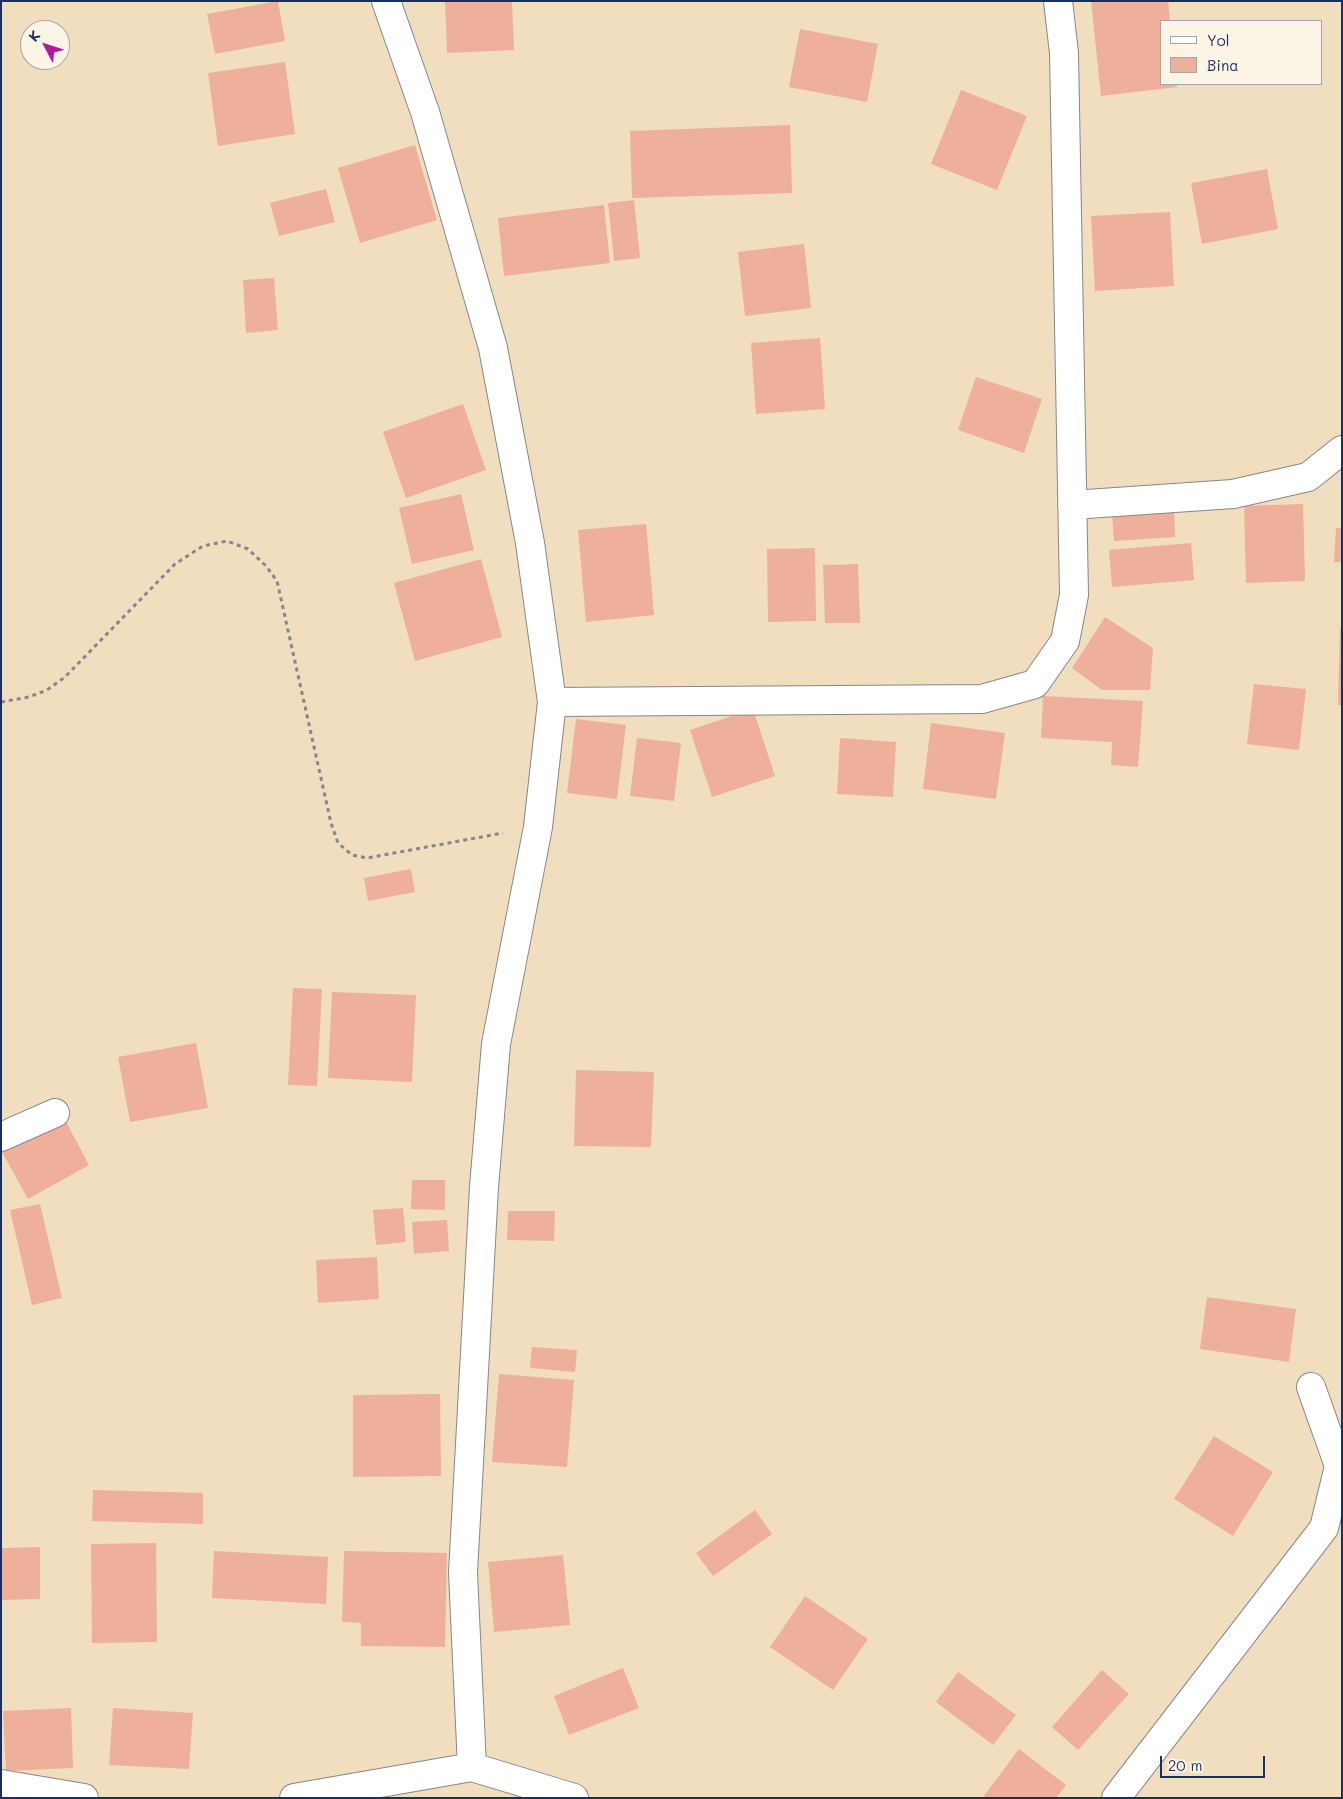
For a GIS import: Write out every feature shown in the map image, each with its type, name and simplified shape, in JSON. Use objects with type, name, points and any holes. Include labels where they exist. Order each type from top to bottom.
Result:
[{"type":"street","points":[[386,1],[425,112],[493,348],[530,543],[552,702],[538,827],[496,1044],[484,1188],[463,1573],[472,1767]]},
{"type":"street","points":[[552,702],[982,699],[1035,684],[1065,641],[1074,596],[1064,53],[1058,1]]},
{"type":"street","points":[[1072,504],[1234,494],[1308,478],[1342,450]]},
{"type":"street","points":[[1,1137],[55,1113]]},
{"type":"street","points":[[1116,1798],[1324,1528],[1339,1466],[1311,1388]]},
{"type":"street","points":[[294,1798],[472,1767],[574,1798]]},
{"type":"street","points":[[1,1784],[84,1798]]},
{"type":"path","points":[[1,702],[28,697],[47,690],[64,678],[175,564],[203,546],[227,542],[248,549],[266,566],[277,581],[331,823],[338,843],[352,855],[367,858],[538,827]]},
{"type":"building","points":[[278,1],[285,41],[215,54],[207,14]]},
{"type":"building","points":[[445,1],[512,1],[514,50],[447,53]]},
{"type":"building","points":[[1091,1],[1168,1],[1170,20],[1160,20],[1160,85],[1177,85],[1177,87],[1101,96]]},
{"type":"building","points":[[800,29],[878,44],[867,102],[789,87]]},
{"type":"building","points":[[285,62],[295,134],[218,146],[208,73]]},
{"type":"building","points":[[961,90],[1027,116],[997,190],[931,164]]},
{"type":"building","points":[[790,125],[792,193],[632,198],[630,131]]},
{"type":"building","points":[[415,145],[437,220],[360,243],[338,168]]},
{"type":"building","points":[[1267,169],[1278,229],[1202,244],[1191,183]]},
{"type":"building","points":[[326,189],[335,222],[279,236],[270,203]]},
{"type":"building","points":[[634,200],[640,258],[614,261],[608,203]]},
{"type":"building","points":[[604,205],[610,263],[504,276],[498,218]]},
{"type":"building","points":[[1170,212],[1174,286],[1095,291],[1091,216]]},
{"type":"building","points":[[804,244],[811,308],[745,316],[738,252]]},
{"type":"building","points":[[274,278],[278,330],[246,333],[243,280]]},
{"type":"building","points":[[820,338],[825,409],[756,414],[751,343]]},
{"type":"building","points":[[976,377],[1042,399],[1024,453],[958,430]]},
{"type":"building","points":[[463,404],[486,470],[406,498],[383,432]]},
{"type":"building","points":[[461,494],[474,550],[412,564],[399,508]]},
{"type":"building","points":[[1303,504],[1305,581],[1246,583],[1244,506]]},
{"type":"building","points":[[1174,510],[1175,537],[1114,541],[1112,514]]},
{"type":"building","points":[[646,524],[654,615],[586,622],[578,530]]},
{"type":"building","points":[[1336,528],[1342,528],[1342,562],[1334,562]]},
{"type":"building","points":[[1191,543],[1194,580],[1112,587],[1109,550]]},
{"type":"building","points":[[815,548],[816,621],[768,622],[767,549]]},
{"type":"building","points":[[481,559],[502,637],[415,661],[394,583]]},
{"type":"building","points":[[858,564],[860,623],[825,623],[823,565]]},
{"type":"building","points":[[1105,617],[1153,648],[1150,690],[1102,690],[1072,668]]},
{"type":"building","points":[[1340,628],[1342,628],[1342,705],[1338,705]]},
{"type":"building","points":[[1254,684],[1306,689],[1299,750],[1247,744]]},
{"type":"building","points":[[1043,696],[1143,701],[1138,767],[1111,765],[1112,742],[1041,738]]},
{"type":"building","points":[[753,709],[775,776],[712,797],[690,730]]},
{"type":"building","points":[[576,719],[626,725],[617,799],[567,793]]},
{"type":"building","points":[[931,723],[1005,733],[996,799],[923,789]]},
{"type":"building","points":[[637,738],[681,743],[674,801],[630,796]]},
{"type":"building","points":[[840,738],[896,742],[893,797],[837,794]]},
{"type":"building","points":[[411,869],[415,892],[368,901],[364,878]]},
{"type":"building","points":[[293,988],[322,989],[317,1086],[288,1085]]},
{"type":"building","points":[[332,992],[416,995],[412,1082],[328,1078]]},
{"type":"building","points":[[196,1043],[208,1108],[130,1122],[118,1057]]},
{"type":"building","points":[[576,1070],[654,1072],[651,1147],[574,1146]]},
{"type":"building","points":[[64,1118],[89,1165],[28,1199],[2,1152]]},
{"type":"building","points":[[412,1180],[445,1180],[445,1210],[411,1209]]},
{"type":"building","points":[[40,1204],[62,1298],[32,1305],[10,1210]]},
{"type":"building","points":[[403,1208],[406,1242],[376,1245],[373,1210]]},
{"type":"building","points":[[508,1211],[555,1211],[554,1241],[507,1240]]},
{"type":"building","points":[[447,1220],[449,1251],[414,1254],[412,1222]]},
{"type":"building","points":[[377,1257],[379,1299],[318,1303],[316,1260]]},
{"type":"building","points":[[1207,1297],[1296,1309],[1289,1362],[1200,1349]]},
{"type":"building","points":[[532,1347],[577,1350],[575,1372],[530,1368]]},
{"type":"building","points":[[499,1374],[574,1380],[567,1467],[492,1462]]},
{"type":"building","points":[[440,1394],[441,1476],[353,1477],[353,1395]]},
{"type":"building","points":[[1214,1436],[1273,1472],[1233,1536],[1174,1499]]},
{"type":"building","points":[[93,1490],[203,1493],[203,1524],[92,1521]]},
{"type":"building","points":[[755,1510],[772,1534],[713,1576],[696,1553]]},
{"type":"building","points":[[156,1543],[157,1642],[92,1643],[91,1544]]},
{"type":"building","points":[[40,1547],[40,1599],[1,1600],[1,1548]]},
{"type":"building","points":[[214,1551],[328,1557],[326,1604],[212,1598]]},
{"type":"building","points":[[344,1551],[447,1553],[445,1647],[361,1646],[361,1623],[342,1622]]},
{"type":"building","points":[[563,1555],[570,1625],[494,1632],[488,1562]]},
{"type":"building","points":[[805,1596],[868,1639],[833,1690],[770,1647]]},
{"type":"building","points":[[623,1668],[639,1708],[569,1735],[554,1696]]},
{"type":"building","points":[[1102,1670],[1129,1694],[1078,1750],[1052,1727]]},
{"type":"building","points":[[958,1672],[1016,1715],[993,1745],[936,1702]]},
{"type":"building","points":[[71,1708],[73,1768],[6,1771],[3,1711]]},
{"type":"building","points":[[113,1708],[193,1713],[189,1769],[109,1765]]},
{"type":"building","points":[[1019,1749],[1066,1785],[1056,1798],[987,1798],[984,1796]]}]
